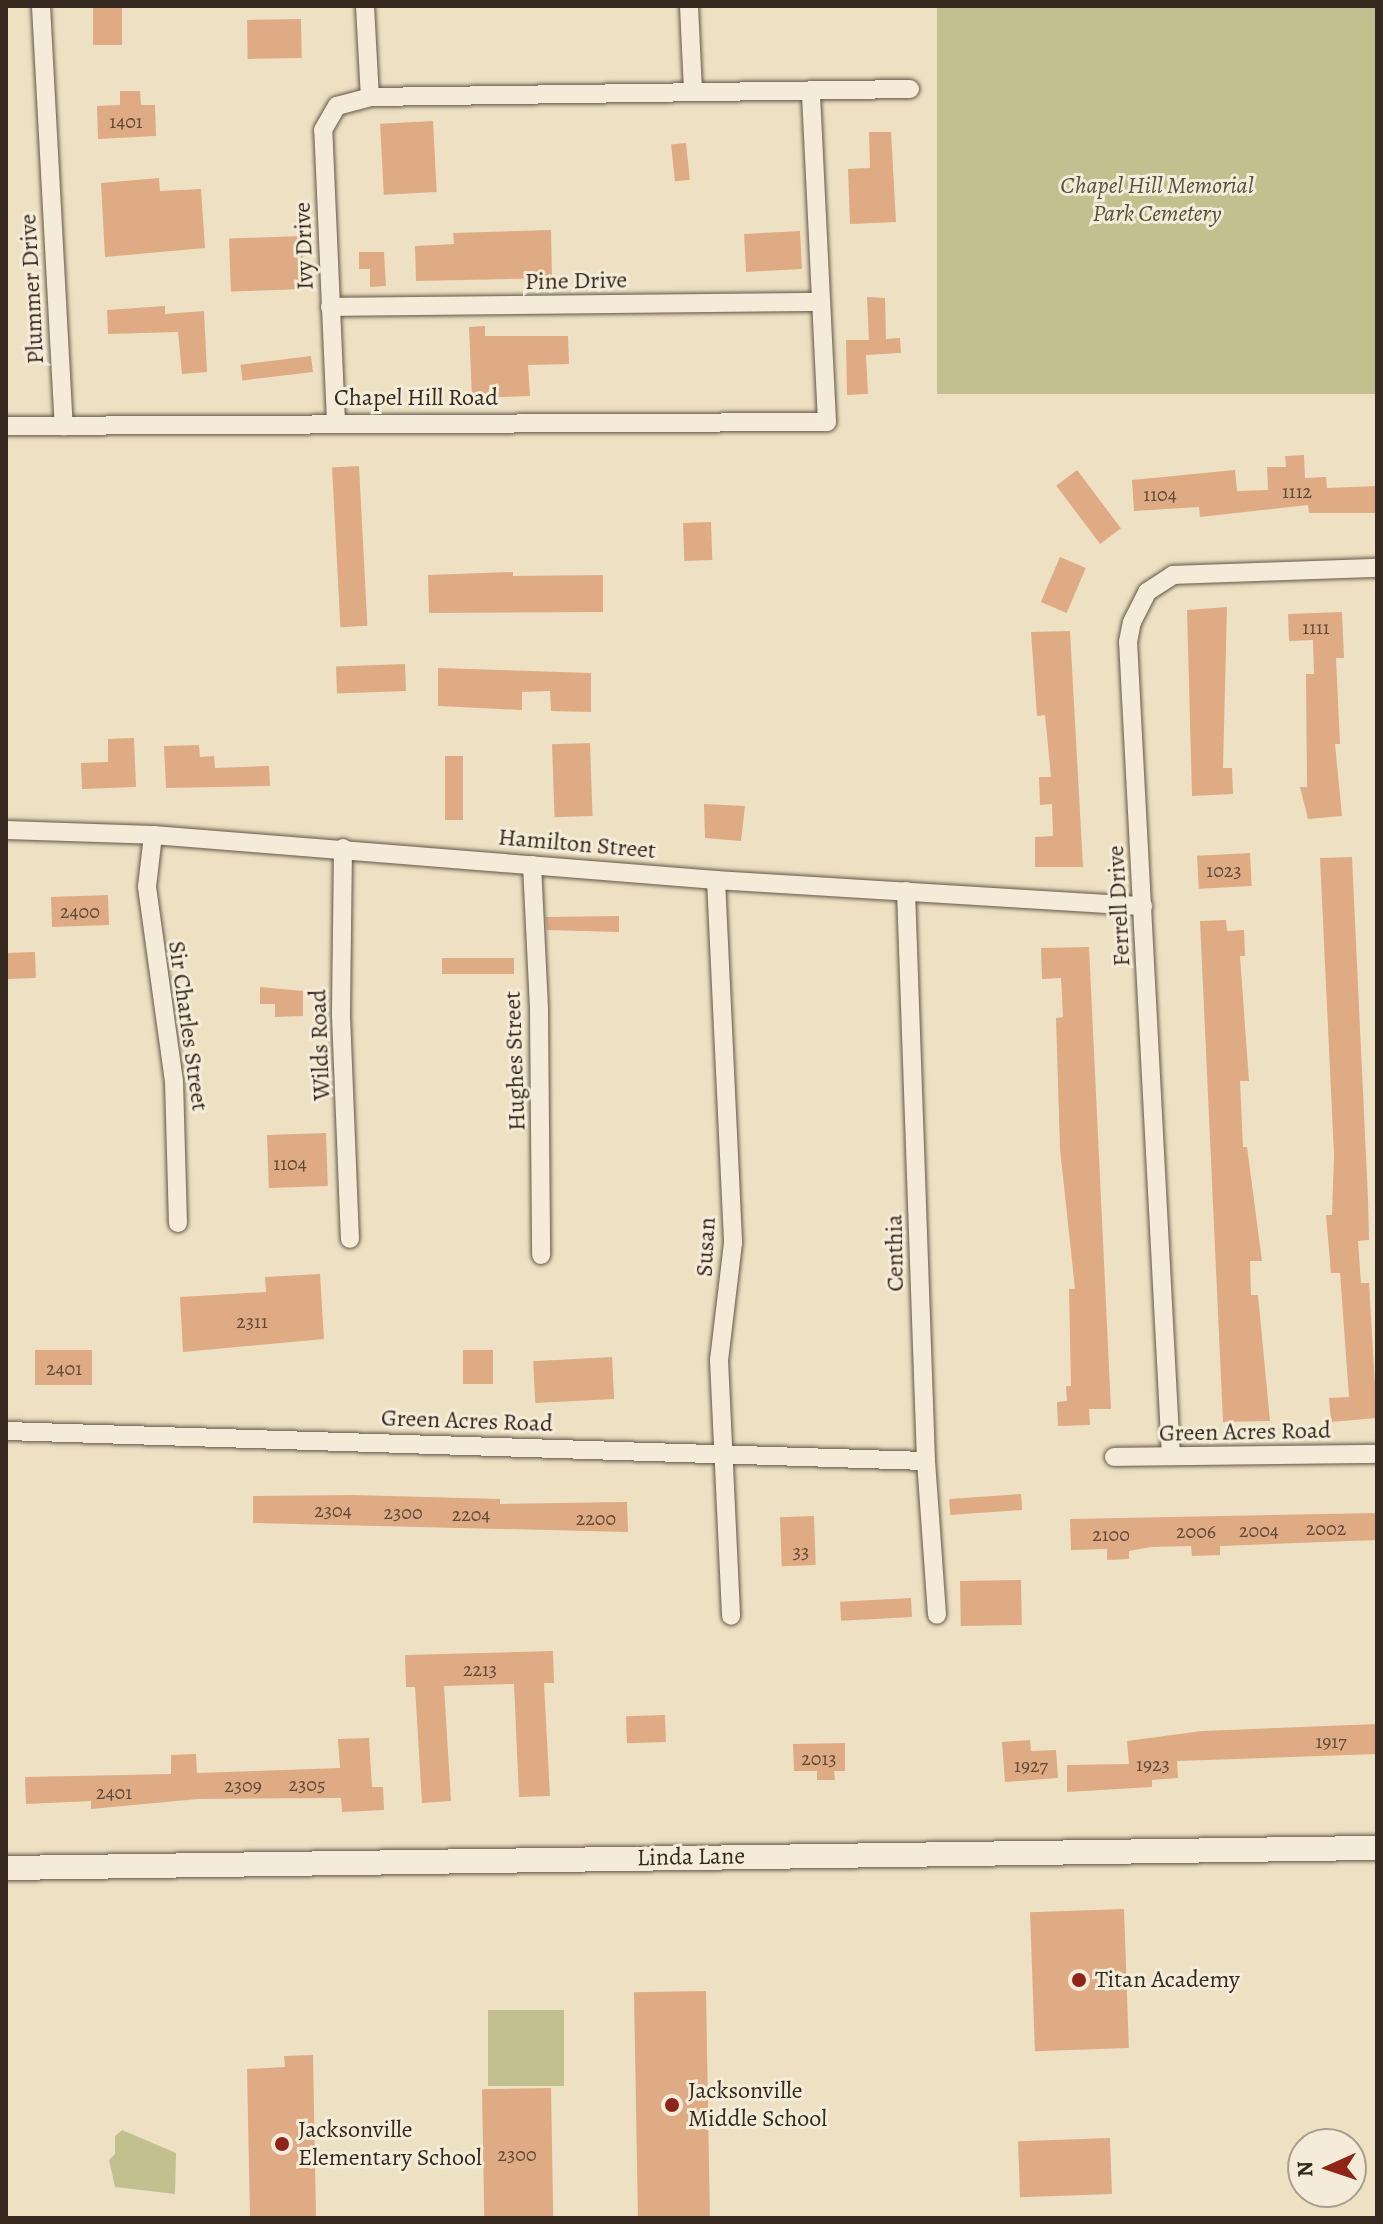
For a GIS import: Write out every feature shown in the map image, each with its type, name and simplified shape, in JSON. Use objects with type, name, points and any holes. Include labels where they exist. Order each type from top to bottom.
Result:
[{"type":"street","name":"Plummer Drive","points":[[41,6],[64,426]]},
{"type":"street","points":[[365,6],[370,97]]},
{"type":"street","points":[[689,6],[693,91],[910,89]]},
{"type":"street","points":[[811,90],[821,302]]},
{"type":"street","name":"Ivy Drive","points":[[336,422],[323,130],[337,106],[370,97],[693,91]]},
{"type":"street","name":"Chapel Hill Road","points":[[6,426],[827,422],[821,302]]},
{"type":"street","name":"Pine Drive","points":[[330,307],[821,302]]},
{"type":"street","name":"Ferrell Drive","points":[[1171,1456],[1128,642],[1147,592],[1162,578],[1191,572],[1377,568]]},
{"type":"street","name":"Hamilton Street","points":[[6,830],[153,835],[716,880],[1143,906]]},
{"type":"street","name":"Sir Charles Street","points":[[153,835],[147,887],[174,1081],[178,1223]]},
{"type":"street","name":"Wilds Road","points":[[343,848],[341,1016],[350,1239]]},
{"type":"street","name":"Hughes Street","points":[[532,865],[540,1025],[541,1255]]},
{"type":"street","name":"Susan","points":[[716,880],[733,1243],[719,1360],[731,1616]]},
{"type":"street","name":"Centhia","points":[[906,891],[926,1461],[937,1615]]},
{"type":"street","name":"Green Acres Road","points":[[6,1431],[926,1461]]},
{"type":"street","name":"Green Acres Road","points":[[1114,1457],[1377,1454]]},
{"type":"street","name":"Linda Lane","points":[[6,1868],[1377,1848]]},
{"type":"green space","name":"Chapel Hill Memorial Park Cemetery","points":[[937,6],[1377,6],[1377,394],[937,394]]},
{"type":"green space","points":[[488,2010],[564,2010],[564,2086],[488,2086]]},
{"type":"green space","points":[[122,2130],[176,2153],[175,2194],[115,2187],[109,2160],[115,2154],[115,2136]]},
{"type":"building","points":[[93,6],[122,6],[122,45],[93,45]]},
{"type":"building","points":[[301,19],[302,58],[248,59],[247,20]]},
{"type":"building","points":[[120,91],[140,91],[141,105],[155,105],[156,136],[98,139],[97,106],[120,105]]},
{"type":"building","points":[[433,121],[437,192],[384,195],[380,124]]},
{"type":"building","points":[[869,132],[891,132],[896,222],[850,224],[848,169],[870,168]]},
{"type":"building","points":[[686,143],[690,180],[675,181],[671,145]]},
{"type":"building","points":[[159,178],[160,191],[201,189],[205,248],[105,257],[101,183]]},
{"type":"building","points":[[551,230],[552,278],[416,281],[415,246],[454,244],[453,233]]},
{"type":"building","points":[[800,231],[802,269],[746,272],[744,234]]},
{"type":"building","points":[[302,236],[304,289],[231,292],[229,239]]},
{"type":"building","points":[[359,252],[384,252],[386,286],[370,287],[370,269],[359,269]]},
{"type":"building","points":[[867,297],[885,298],[886,339],[900,338],[901,353],[866,355],[868,394],[847,395],[846,340],[869,340]]},
{"type":"building","points":[[165,306],[165,314],[204,311],[207,372],[182,374],[178,332],[108,334],[107,310]]},
{"type":"building","points":[[485,326],[485,336],[568,336],[569,364],[528,365],[530,396],[472,398],[469,327]]},
{"type":"building","points":[[311,356],[313,372],[242,381],[241,365]]},
{"type":"building","points":[[1304,455],[1305,478],[1326,477],[1327,488],[1377,486],[1377,513],[1309,513],[1308,505],[1200,517],[1199,507],[1134,511],[1132,480],[1235,470],[1237,491],[1268,490],[1267,467],[1286,467],[1285,456]]},
{"type":"building","points":[[359,466],[367,626],[340,627],[332,467]]},
{"type":"building","points":[[1077,470],[1121,528],[1100,544],[1056,486]]},
{"type":"building","points":[[711,522],[712,560],[684,561],[683,523]]},
{"type":"building","points":[[1060,557],[1086,568],[1067,613],[1041,602]]},
{"type":"building","points":[[513,572],[513,576],[603,575],[603,612],[429,613],[428,575]]},
{"type":"building","points":[[1227,607],[1223,768],[1232,768],[1233,794],[1192,796],[1187,610]]},
{"type":"building","points":[[1342,612],[1344,658],[1336,658],[1340,744],[1335,744],[1342,816],[1308,819],[1300,787],[1307,787],[1306,674],[1314,674],[1313,640],[1289,641],[1288,614]]},
{"type":"building","points":[[1070,631],[1083,867],[1035,867],[1035,837],[1053,836],[1052,804],[1040,805],[1039,777],[1051,777],[1045,715],[1037,716],[1031,632]]},
{"type":"building","points":[[405,664],[406,691],[337,693],[336,666]]},
{"type":"building","points":[[438,668],[591,673],[591,712],[551,711],[550,691],[522,692],[522,710],[438,706]]},
{"type":"building","points":[[134,738],[136,787],[82,789],[81,763],[108,762],[108,739]]},
{"type":"building","points":[[590,743],[593,816],[555,817],[552,744]]},
{"type":"building","points":[[199,745],[200,757],[214,756],[215,768],[269,766],[270,786],[166,788],[164,746]]},
{"type":"building","points":[[445,756],[463,756],[463,820],[445,820]]},
{"type":"building","points":[[704,804],[745,806],[741,841],[705,838]]},
{"type":"building","points":[[1250,853],[1252,886],[1199,889],[1197,856]]},
{"type":"building","points":[[1352,857],[1369,1240],[1358,1241],[1361,1283],[1369,1283],[1377,1418],[1331,1422],[1329,1398],[1349,1397],[1340,1273],[1331,1273],[1326,1215],[1332,1215],[1334,1155],[1320,858]]},
{"type":"building","points":[[108,895],[109,925],[52,927],[51,897]]},
{"type":"building","points":[[619,916],[619,932],[547,930],[546,917]]},
{"type":"building","points":[[1226,920],[1227,931],[1244,930],[1245,956],[1240,956],[1249,1081],[1240,1081],[1243,1147],[1247,1147],[1262,1261],[1250,1261],[1251,1295],[1258,1295],[1270,1421],[1223,1422],[1200,921]]},
{"type":"building","points":[[1089,947],[1111,1409],[1089,1409],[1090,1425],[1058,1426],[1057,1402],[1067,1401],[1066,1386],[1071,1386],[1069,1289],[1075,1289],[1060,1149],[1056,1018],[1063,1017],[1061,978],[1042,979],[1041,948]]},
{"type":"building","points":[[35,952],[36,978],[7,979],[6,953]]},
{"type":"building","points":[[442,958],[514,958],[514,974],[442,974]]},
{"type":"building","points":[[260,987],[303,991],[303,1016],[275,1017],[275,1004],[260,1004]]},
{"type":"building","points":[[326,1133],[328,1186],[269,1188],[267,1135]]},
{"type":"building","points":[[320,1274],[324,1339],[183,1352],[180,1297],[266,1292],[265,1277]]},
{"type":"building","points":[[35,1350],[92,1350],[92,1385],[35,1385]]},
{"type":"building","points":[[463,1350],[493,1350],[493,1384],[463,1384]]},
{"type":"building","points":[[612,1357],[614,1399],[535,1403],[533,1361]]},
{"type":"building","points":[[1021,1494],[1022,1510],[950,1515],[949,1499]]},
{"type":"building","points":[[253,1496],[500,1499],[500,1504],[627,1502],[628,1532],[253,1523]]},
{"type":"building","points":[[1377,1513],[1377,1540],[1220,1546],[1220,1555],[1192,1556],[1191,1546],[1151,1547],[1129,1551],[1129,1559],[1107,1560],[1107,1549],[1071,1550],[1070,1519]]},
{"type":"building","points":[[814,1516],[816,1565],[782,1566],[780,1517]]},
{"type":"building","points":[[1021,1580],[1022,1625],[961,1626],[960,1581]]},
{"type":"building","points":[[911,1598],[912,1617],[841,1621],[840,1602]]},
{"type":"building","points":[[553,1651],[554,1683],[544,1683],[550,1796],[519,1797],[514,1684],[444,1686],[451,1801],[422,1803],[415,1687],[406,1687],[405,1655]]},
{"type":"building","points":[[665,1715],[666,1742],[627,1743],[626,1716]]},
{"type":"building","points":[[1377,1724],[1377,1754],[1177,1761],[1178,1778],[1152,1780],[1152,1787],[1067,1792],[1067,1765],[1129,1764],[1127,1741],[1202,1731]]},
{"type":"building","points":[[369,1738],[372,1787],[383,1787],[384,1810],[342,1812],[341,1798],[198,1799],[91,1809],[91,1801],[26,1804],[25,1777],[171,1774],[171,1755],[196,1754],[197,1773],[340,1768],[338,1739]]},
{"type":"building","points":[[1030,1740],[1031,1751],[1056,1750],[1058,1778],[1005,1782],[1002,1742]]},
{"type":"building","points":[[845,1743],[845,1771],[834,1771],[835,1780],[817,1780],[817,1771],[794,1771],[793,1744]]},
{"type":"building","name":"Titan Academy","points":[[1124,1909],[1129,2048],[1035,2051],[1030,1912]]},
{"type":"building","name":"Jacksonville Middle School","points":[[706,1991],[710,2218],[638,2218],[634,1992]]},
{"type":"building","name":"Jacksonville Elementary School","points":[[313,2055],[316,2218],[250,2218],[247,2069],[285,2067],[284,2056]]},
{"type":"building","points":[[551,2088],[553,2218],[484,2218],[482,2089]]},
{"type":"building","points":[[1110,2138],[1112,2194],[1020,2197],[1018,2141]]},
{"type":"place","name":"Titan Academy","points":[[1079,1980]]},
{"type":"place","name":"Jacksonville Middle School","points":[[672,2105]]},
{"type":"place","name":"Jacksonville Elementary School","points":[[282,2144]]}]
